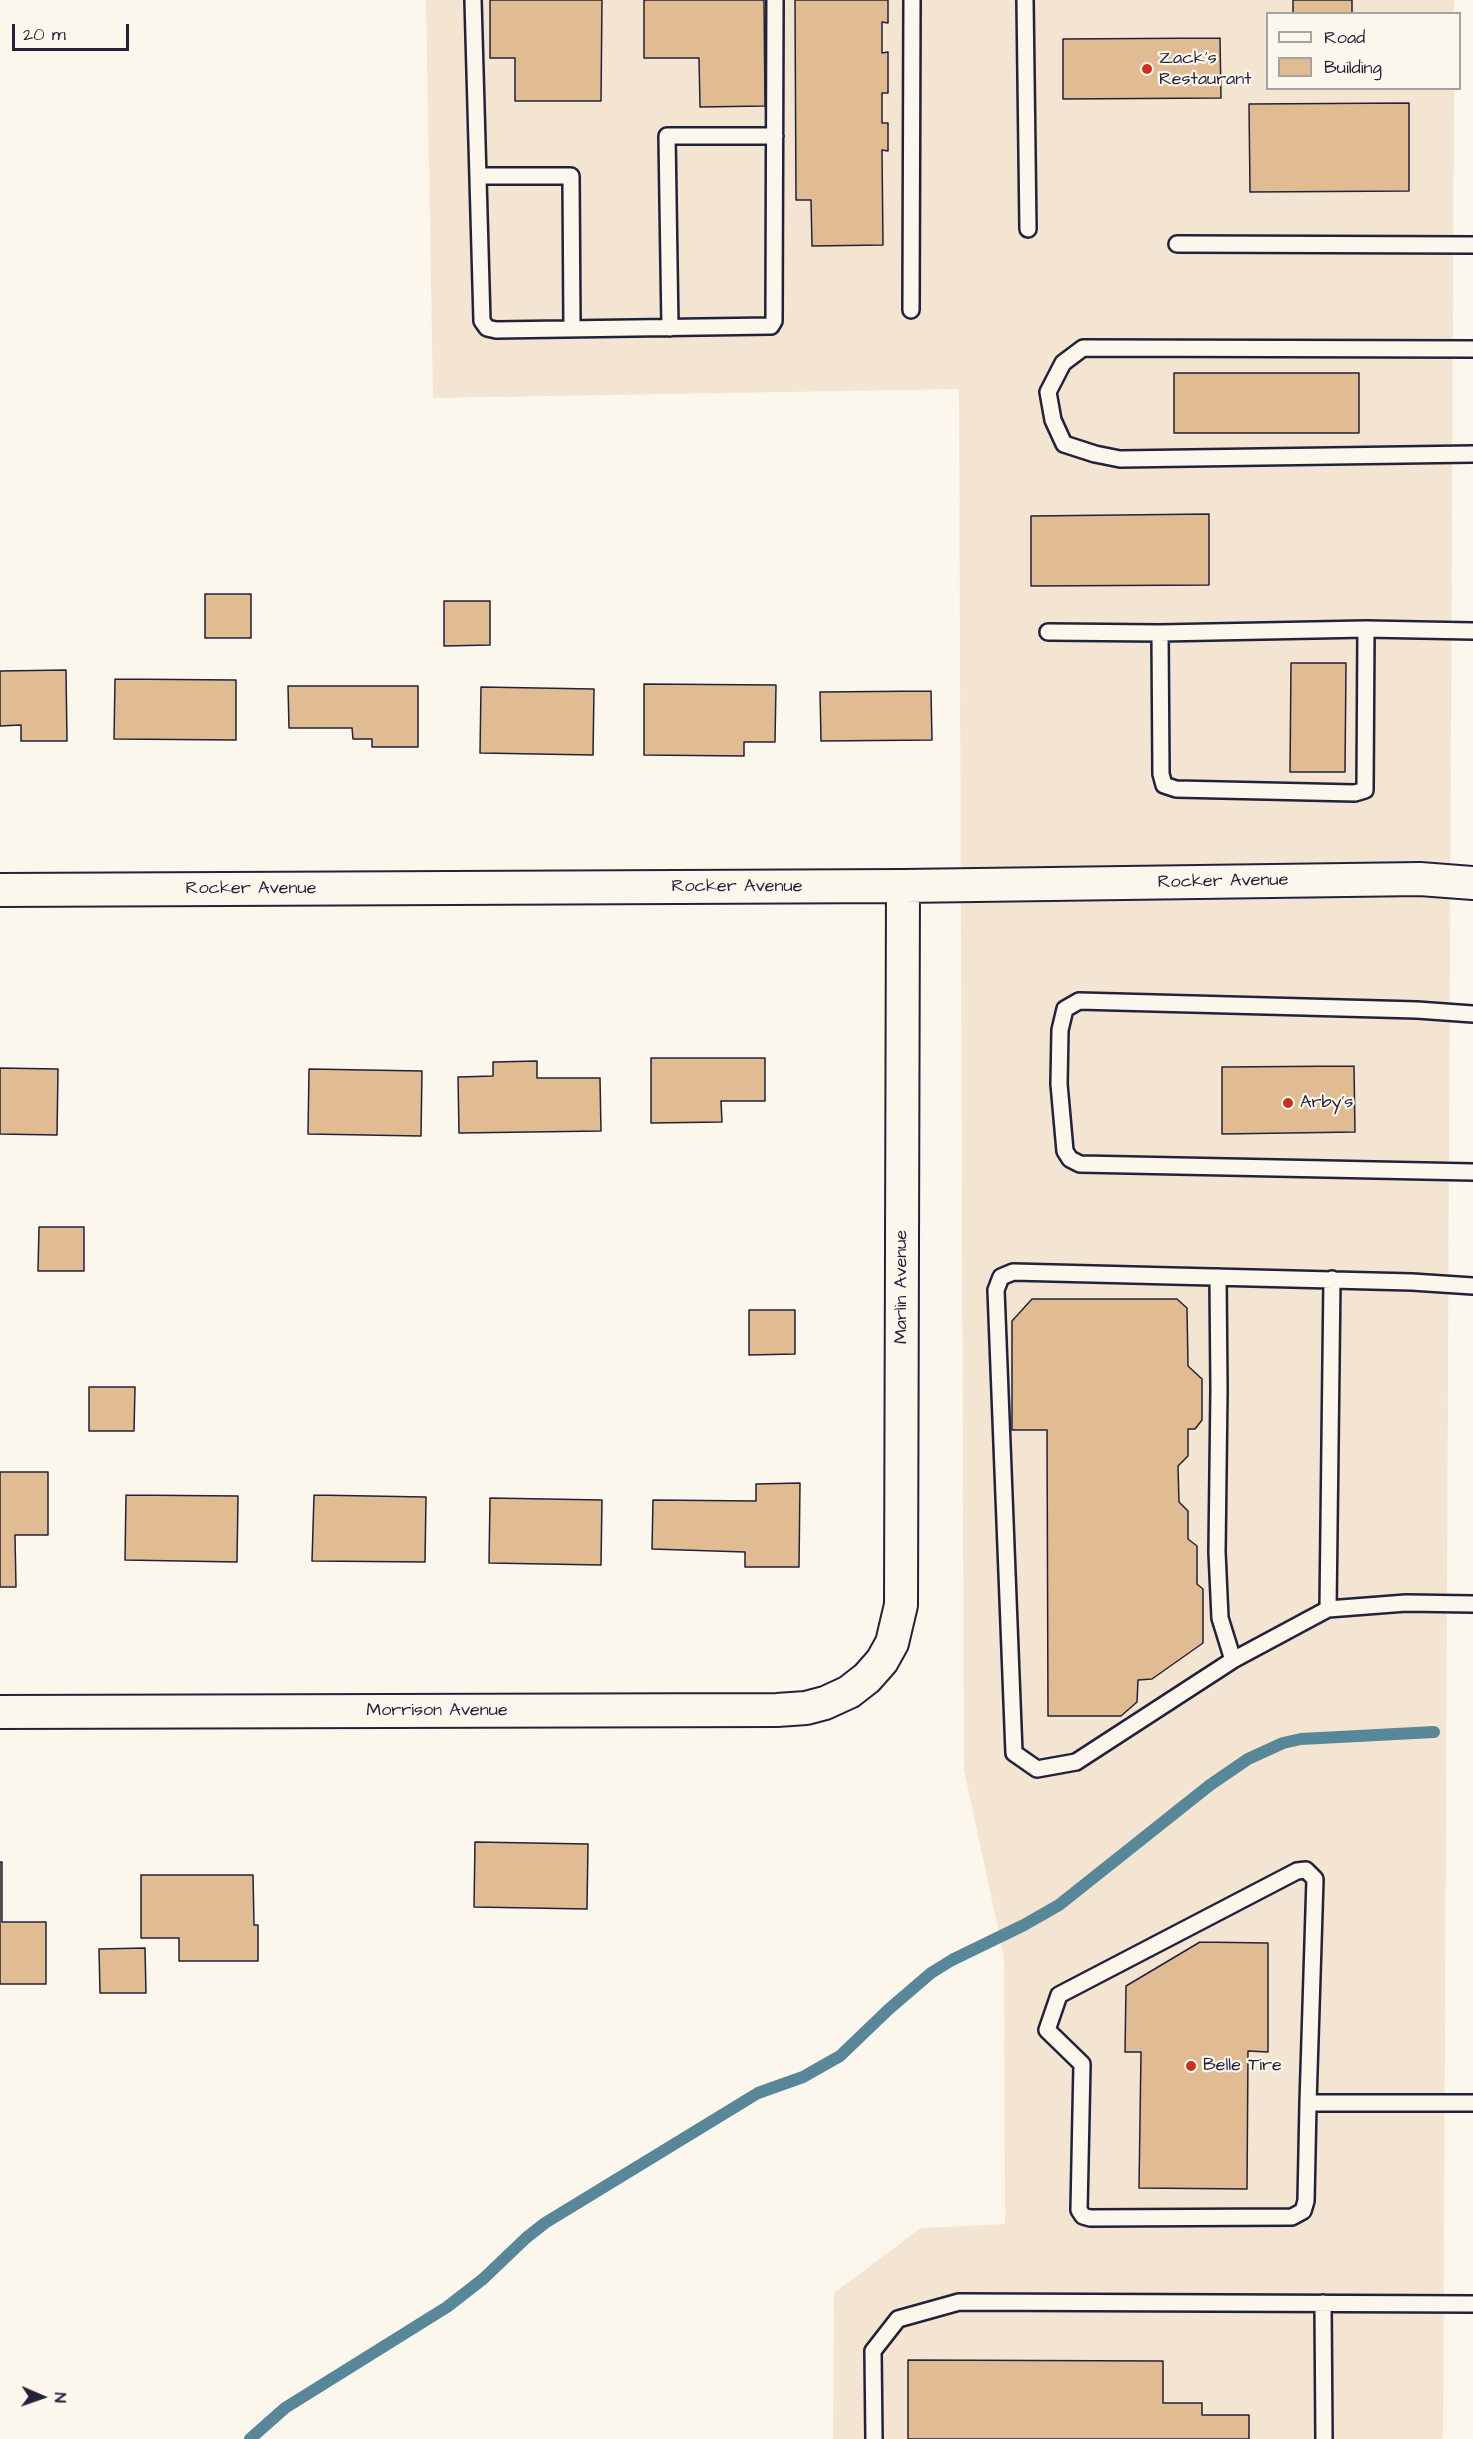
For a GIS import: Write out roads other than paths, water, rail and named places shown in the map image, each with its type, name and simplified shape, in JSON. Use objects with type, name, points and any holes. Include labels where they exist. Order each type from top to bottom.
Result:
[{"type":"street","name":"Rocker Avenue","points":[[0,890],[903,886],[1420,879],[1473,883]]},
{"type":"street","name":"Marlin Avenue","points":[[867,1678],[892,1643],[901,1605],[903,886]]},
{"type":"street","name":"Morrison Avenue","points":[[0,1712],[777,1710],[806,1708],[825,1703],[849,1692],[867,1678]]},
{"type":"lane","points":[[473,0],[482,321],[487,328],[496,330],[771,326],[774,321],[775,0]]},
{"type":"lane","points":[[911,310],[912,0]]},
{"type":"lane","points":[[1025,0],[1028,230]]},
{"type":"lane","points":[[670,328],[667,136],[775,136]]},
{"type":"lane","points":[[478,176],[571,176],[572,329]]},
{"type":"lane","points":[[1177,244],[1473,245]]},
{"type":"lane","points":[[1473,349],[1083,348],[1062,363],[1048,392],[1053,420],[1064,444],[1120,459],[1473,454]]},
{"type":"lane","points":[[1048,632],[1160,633],[1366,629],[1473,631]]},
{"type":"lane","points":[[1160,633],[1161,774],[1164,785],[1176,789],[1355,793],[1365,790],[1366,629]]},
{"type":"lane","points":[[1473,1014],[1079,1001],[1065,1009],[1060,1030],[1059,1084],[1065,1151],[1070,1159],[1080,1164],[1473,1172]]},
{"type":"lane","points":[[1473,1286],[1013,1272],[1001,1277],[996,1290],[1014,1753],[1037,1769],[1076,1762],[1233,1660],[1328,1609],[1406,1603],[1473,1604]]},
{"type":"lane","points":[[1218,1277],[1220,1390],[1217,1552],[1220,1618],[1233,1660]]},
{"type":"lane","points":[[1328,1609],[1332,1280]]},
{"type":"lane","points":[[1306,1870],[1315,1879],[1308,2103],[1306,2201],[1303,2211],[1292,2217],[1090,2218],[1083,2216],[1079,2210],[1082,2064],[1047,2030],[1059,1995],[1297,1871],[1306,1870]]},
{"type":"lane","points":[[1308,2103],[1473,2103]]},
{"type":"lane","points":[[874,2439],[873,2351],[898,2319],[958,2302],[1473,2304]]},
{"type":"lane","points":[[1323,2303],[1324,2439]]},
{"type":"waterway","points":[[250,2439],[285,2408],[447,2307],[483,2279],[545,2223],[758,2093],[803,2077],[840,2056],[931,1973],[1059,1905],[1210,1785],[1248,1759],[1283,1743],[1301,1739],[1434,1732]]},
{"type":"place","name":"Zack's Restaurant","points":[[1147,69]]},
{"type":"place","name":"Arby's","points":[[1288,1103]]},
{"type":"place","name":"Belle Tire","points":[[1191,2066]]}]
